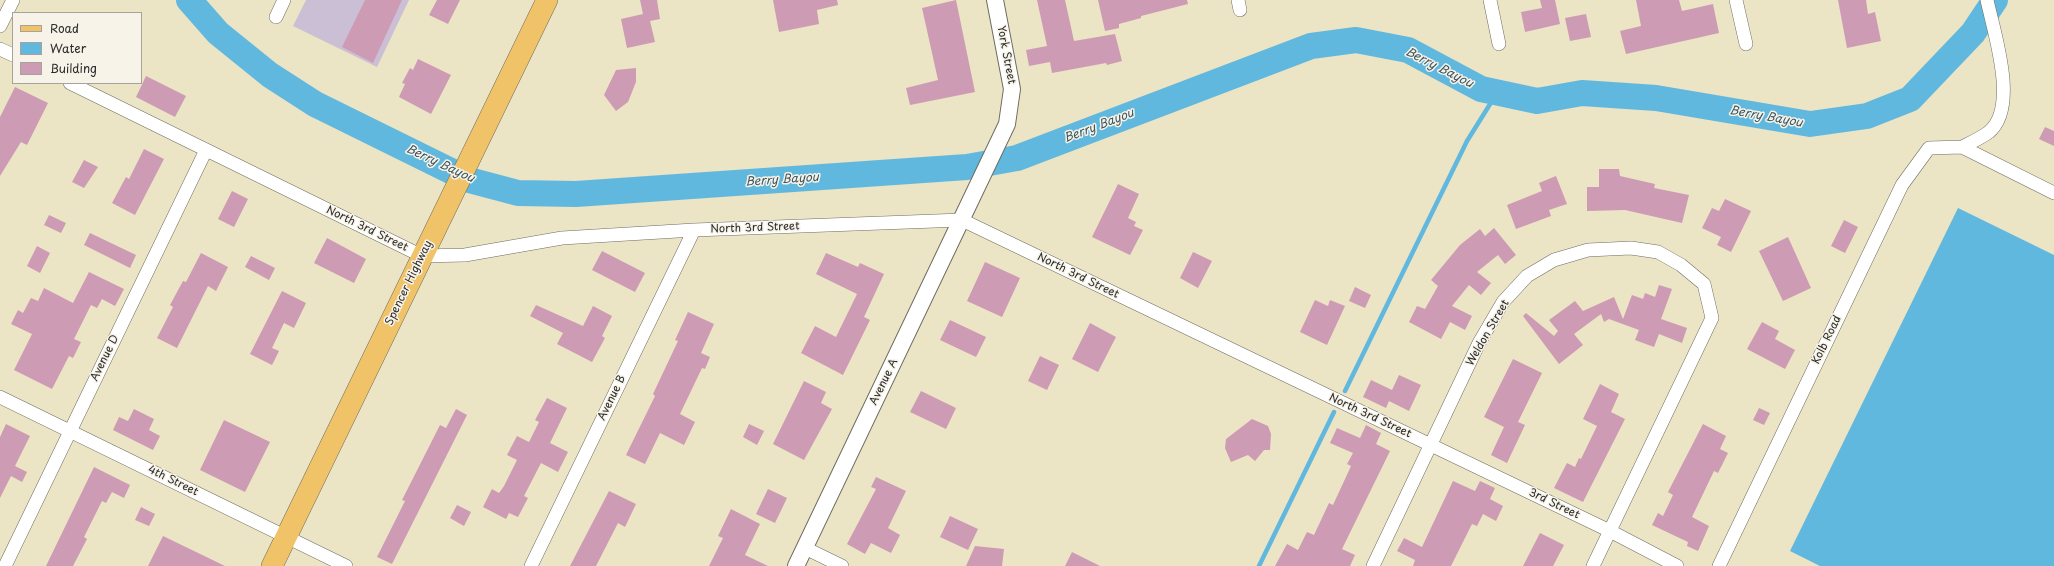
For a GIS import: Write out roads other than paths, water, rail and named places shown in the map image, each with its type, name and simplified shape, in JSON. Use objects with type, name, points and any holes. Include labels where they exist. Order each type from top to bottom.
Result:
[{"type":"main road","name":"Spencer Highway","points":[[272,566],[547,0]]},
{"type":"street","points":[[0,26],[13,0]]},
{"type":"street","points":[[276,17],[284,0]]},
{"type":"street","name":"York Street","points":[[972,198],[1007,124],[1012,89],[995,0]]},
{"type":"street","points":[[1490,0],[1500,44]]},
{"type":"street","points":[[1736,0],[1746,44]]},
{"type":"street","points":[[1962,147],[1989,132],[2002,113],[2004,79],[1987,0]]},
{"type":"street","points":[[0,49],[12,55]]},
{"type":"street","name":"North 3rd Street","points":[[72,84],[422,256],[465,255],[562,238],[694,230],[962,220],[1431,444]]},
{"type":"street","points":[[1962,147],[2054,194]]},
{"type":"street","name":"Kolb Road","points":[[1718,566],[1902,185],[1929,148],[1962,147]]},
{"type":"street","name":"Avenue D","points":[[5,566],[206,150]]},
{"type":"street","name":"Avenue A","points":[[796,566],[972,198]]},
{"type":"street","name":"Avenue B","points":[[531,566],[694,230]]},
{"type":"street","name":"Weldon Street","points":[[1373,566],[1479,344],[1504,302],[1527,276],[1554,260],[1588,250],[1630,248],[1658,252],[1681,265],[1704,284],[1712,318],[1593,566]]},
{"type":"street","name":"4th Street","points":[[0,397],[346,566]]},
{"type":"street","name":"3rd Street","points":[[1431,444],[1610,531],[1677,566]]},
{"type":"street","points":[[805,548],[842,566]]},
{"type":"water","points":[[1958,208],[2054,255],[2054,566],[1820,566],[1790,551]]},
{"type":"waterway","name":"Berry Bayou","points":[[189,0],[218,33],[270,75],[315,104],[469,180],[518,193],[576,194],[967,167],[1017,158],[1311,46],[1356,40],[1408,50],[1481,89],[1537,101],[1582,93],[1656,98],[1810,124],[1867,116],[1910,99],[1973,33],[1995,0]]},
{"type":"waterway","points":[[1345,391],[1467,141],[1497,93]]},
{"type":"waterway","points":[[1259,566],[1334,412]]}]
